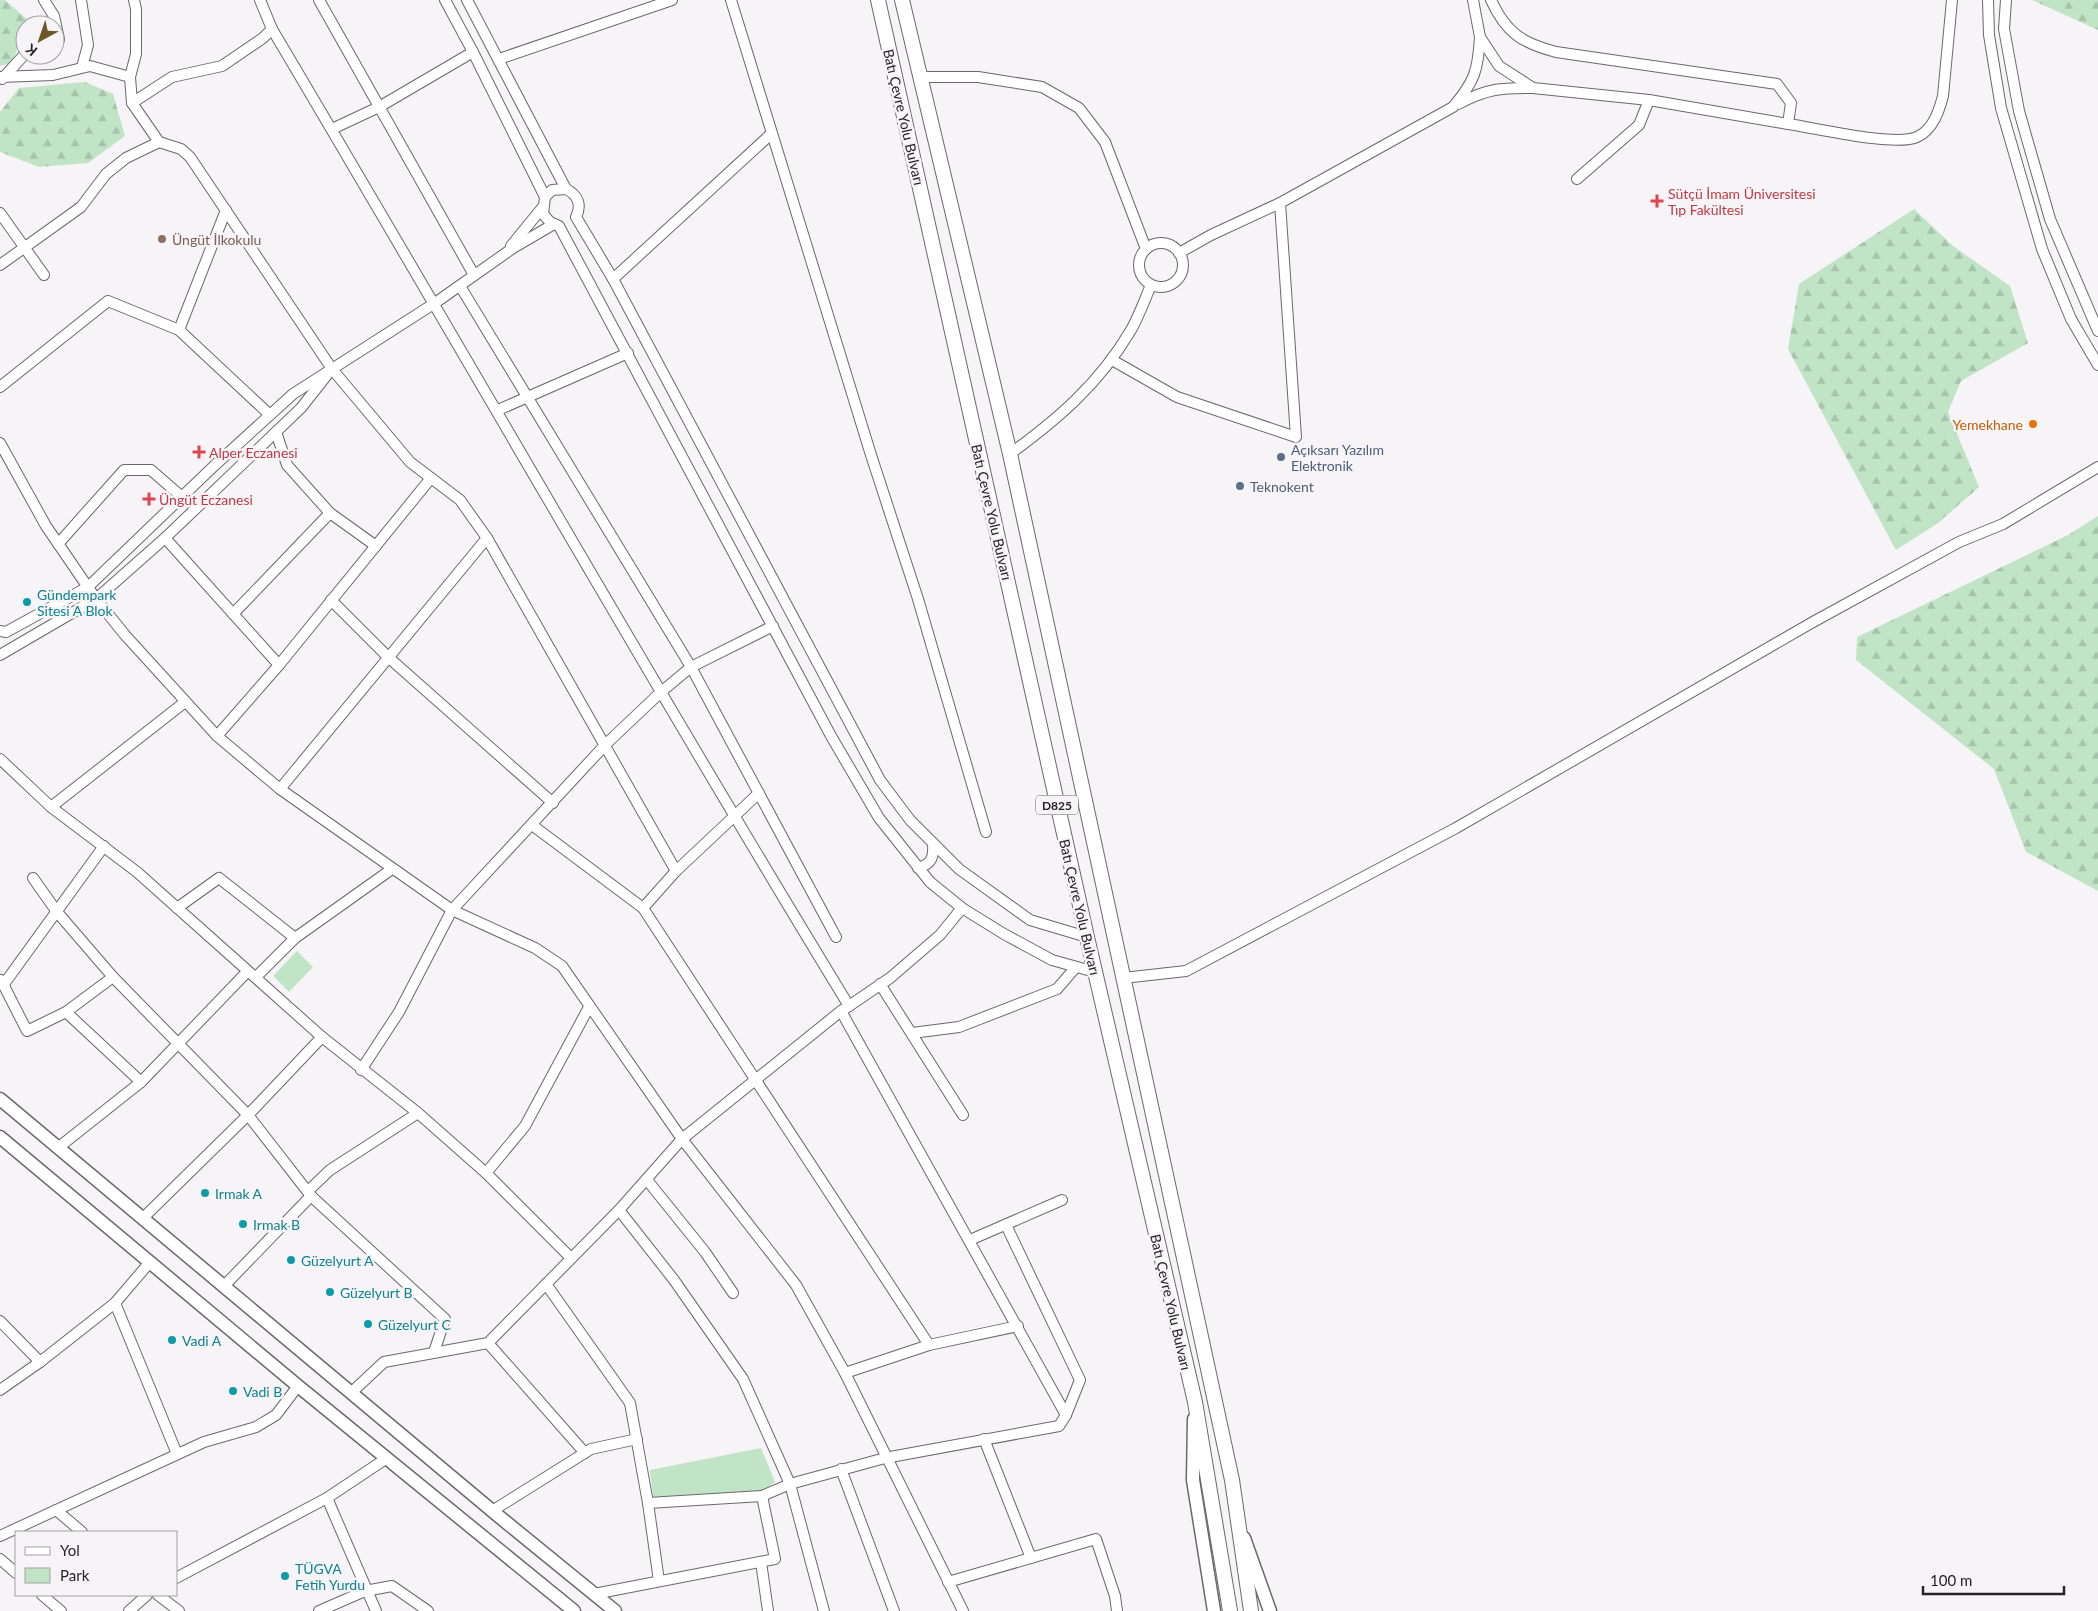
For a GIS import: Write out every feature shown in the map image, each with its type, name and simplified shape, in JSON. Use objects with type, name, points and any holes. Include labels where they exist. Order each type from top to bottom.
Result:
[{"type":"highway","name":"Batı Çevre Yolu Bulvarı","points":[[878,0],[1087,937],[1195,1402],[1230,1611]]},
{"type":"highway","name":"Batı Çevre Yolu Bulvarı","points":[[902,0],[1010,454],[1232,1480],[1235,1512],[1251,1611]]},
{"type":"main road","points":[[0,1098],[492,1511],[615,1611]]},
{"type":"main road","points":[[2,1143],[150,1262],[298,1386],[574,1611]]},
{"type":"main road","points":[[1195,1402],[1193,1480],[1214,1611]]},
{"type":"main road","points":[[1235,1512],[1270,1611]]},
{"type":"street","points":[[44,0],[53,15]]},
{"type":"street","points":[[81,0],[88,45],[82,67]]},
{"type":"street","points":[[134,0],[136,10],[136,54],[130,77],[132,103],[159,142],[181,149],[190,157],[332,369],[410,462],[460,500],[487,538],[606,744],[676,871]]},
{"type":"street","points":[[260,0],[272,28],[498,410],[845,1008],[1066,1415]]},
{"type":"street","points":[[319,0],[474,276]]},
{"type":"street","points":[[445,0],[545,197]]},
{"type":"street","points":[[0,631],[6,632],[88,587],[293,394],[435,303],[503,255],[557,225],[569,224],[576,217],[579,205],[577,198],[566,189],[467,0]]},
{"type":"street","points":[[499,60],[672,0]]},
{"type":"street","points":[[731,0],[771,134],[918,599],[986,832]]},
{"type":"street","points":[[1453,107],[1469,88],[1478,64],[1480,37],[1473,0]]},
{"type":"street","points":[[1491,0],[1498,16],[1510,30],[1530,45],[1556,52],[1777,84],[1791,103],[1788,124]]},
{"type":"street","points":[[1179,253],[1211,235],[1280,204],[1480,92],[1506,88],[1534,88],[1649,100],[1895,140],[1917,137],[1926,132],[1939,111],[1943,96],[1952,0]]},
{"type":"street","points":[[1988,0],[1989,35],[2001,108],[2042,249],[2071,319],[2098,365]]},
{"type":"street","points":[[2006,0],[2004,29],[2019,111],[2050,219],[2098,331]]},
{"type":"street","points":[[132,103],[172,77],[222,66],[263,38],[272,28]]},
{"type":"street","points":[[1480,37],[1499,66],[1534,88]]},
{"type":"street","points":[[332,129],[379,107],[473,52]]},
{"type":"street","points":[[1,79],[15,64]]},
{"type":"street","points":[[1,79],[53,75],[90,66],[130,77]]},
{"type":"street","points":[[920,77],[978,77],[1042,87],[1079,108],[1105,142],[1146,249]]},
{"type":"street","points":[[1577,179],[1639,125],[1649,100]]},
{"type":"street","points":[[613,279],[771,134]]},
{"type":"street","points":[[0,265],[81,207],[106,174],[126,158],[159,142]]},
{"type":"street","points":[[503,255],[542,208],[545,197],[552,190],[566,189]]},
{"type":"street","points":[[1112,360],[1177,397],[1296,437],[1280,204]]},
{"type":"street","points":[[542,208],[546,218],[557,225],[628,353],[831,736],[879,818],[918,868],[962,908],[1052,960],[1095,972]]},
{"type":"street","points":[[179,330],[226,210]]},
{"type":"street","points":[[0,214],[44,275]]},
{"type":"street","points":[[576,217],[613,279],[880,780],[910,820],[959,869],[1030,920],[1087,937]]},
{"type":"street","points":[[1159,243],[1174,248],[1179,253],[1182,267],[1177,280],[1164,287],[1151,284],[1141,275],[1139,268],[1142,255],[1146,249],[1159,243]]},
{"type":"street","points":[[1010,454],[1079,399],[1112,360],[1132,328],[1151,284]]},
{"type":"street","points":[[460,286],[691,667],[836,937]]},
{"type":"street","points":[[0,387],[108,301],[179,330],[270,415]]},
{"type":"street","points":[[498,410],[628,353]]},
{"type":"street","points":[[0,655],[96,599],[165,538],[301,408],[332,369]]},
{"type":"street","points":[[276,432],[287,466],[330,513],[376,546]]},
{"type":"street","points":[[0,443],[58,544],[96,599],[125,635],[217,736],[280,789],[452,910],[535,948],[562,966],[589,1007],[610,1032],[623,1055],[682,1138],[796,1285],[844,1373],[963,1611]]},
{"type":"street","points":[[1123,978],[1186,971],[1456,828],[1813,622],[1959,542],[2003,524],[2098,467]]},
{"type":"street","points":[[58,544],[124,470],[151,470],[182,497]]},
{"type":"street","points":[[217,736],[278,665],[431,478]]},
{"type":"street","points":[[233,614],[330,513]]},
{"type":"street","points":[[165,538],[278,665]]},
{"type":"street","points":[[280,789],[487,538]]},
{"type":"street","points":[[331,600],[388,658],[553,803]]},
{"type":"street","points":[[361,1070],[399,1012],[452,910],[606,744],[661,692],[691,667],[773,626]]},
{"type":"street","points":[[0,635],[4,645],[0,655]]},
{"type":"street","points":[[51,807],[185,702]]},
{"type":"street","points":[[0,759],[51,807],[104,846],[322,1037],[361,1070],[418,1113],[486,1173],[570,1257]]},
{"type":"street","points":[[643,908],[676,871],[759,794]]},
{"type":"street","points":[[532,825],[643,908],[929,1345]]},
{"type":"street","points":[[918,868],[927,866],[934,856],[933,843]]},
{"type":"street","points":[[104,846],[57,912],[2,982],[27,1031],[66,1012],[113,977]]},
{"type":"street","points":[[60,1147],[141,1082],[177,1042],[295,938],[392,869]]},
{"type":"street","points":[[33,878],[57,912],[113,977],[248,1115],[310,1194],[445,1318],[434,1352]]},
{"type":"street","points":[[177,908],[219,878],[295,938]]},
{"type":"street","points":[[352,1392],[384,1362],[488,1343],[570,1257],[619,1210],[682,1138],[755,1078],[845,1008],[880,984],[940,936],[962,908]]},
{"type":"street","points":[[912,1034],[959,1027],[1057,989],[1076,967]]},
{"type":"street","points":[[880,984],[964,1115]]},
{"type":"street","points":[[486,1173],[526,1126],[589,1007]]},
{"type":"street","points":[[66,1012],[141,1082]]},
{"type":"street","points":[[143,1218],[248,1115],[322,1037]]},
{"type":"street","points":[[224,1286],[330,1170],[418,1113]]},
{"type":"street","points":[[647,1180],[705,1252],[733,1293]]},
{"type":"street","points":[[970,1240],[1062,1200]]},
{"type":"street","points":[[619,1210],[674,1280],[743,1379],[790,1484],[824,1611]]},
{"type":"street","points":[[648,1503],[762,1496],[790,1484],[885,1458],[1058,1426],[1066,1415],[1080,1380],[1006,1225]]},
{"type":"street","points":[[0,1390],[40,1362],[115,1303],[150,1262]]},
{"type":"street","points":[[546,1284],[630,1402],[648,1503],[659,1581]]},
{"type":"street","points":[[115,1303],[177,1454]]},
{"type":"street","points":[[0,1321],[40,1362]]},
{"type":"street","points":[[844,1373],[929,1345],[1018,1326]]},
{"type":"street","points":[[488,1343],[585,1454]]},
{"type":"street","points":[[0,1536],[204,1442],[256,1427],[276,1415],[298,1386]]},
{"type":"street","points":[[492,1511],[591,1450],[637,1439]]},
{"type":"street","points":[[984,1440],[1031,1558]]},
{"type":"street","points":[[178,1577],[327,1498],[387,1458]]},
{"type":"street","points":[[841,1470],[894,1611]]},
{"type":"street","points":[[594,1594],[776,1559],[762,1496]]},
{"type":"street","points":[[327,1498],[365,1591],[376,1611]]},
{"type":"street","points":[[56,1510],[81,1531]]},
{"type":"street","points":[[948,1582],[1096,1539],[1115,1596],[1117,1611]]},
{"type":"street","points":[[0,1559],[15,1572]]},
{"type":"street","points":[[761,1562],[768,1611]]},
{"type":"street","points":[[319,1611],[365,1591],[392,1586],[428,1611]]},
{"type":"street","points":[[43,1596],[61,1611]]},
{"type":"street","points":[[130,1611],[146,1596]]},
{"type":"street","points":[[159,1596],[179,1611]]},
{"type":"green space","points":[[0,0],[5,0],[22,15],[15,15],[15,55],[12,63],[0,66]]},
{"type":"green space","points":[[2032,0],[2098,0],[2098,30]]},
{"type":"green space","points":[[85,82],[113,94],[125,136],[88,163],[39,167],[0,152],[0,112],[19,88]]},
{"type":"green space","points":[[1914,209],[1953,246],[2010,286],[2028,343],[1961,381],[1948,412],[1979,487],[1938,523],[1896,550],[1788,349],[1799,284]]},
{"type":"green space","points":[[2098,516],[2098,891],[2026,852],[1994,769],[1856,660],[1857,637],[2068,535]]},
{"type":"green space","points":[[297,951],[313,967],[289,992],[273,976]]},
{"type":"green space","points":[[761,1448],[775,1482],[763,1491],[653,1497],[650,1470]]},
{"type":"place","name":"Sütçü İmam Üniversitesi Tıp Fakültesi","points":[[1657,201]]},
{"type":"place","name":"Üngüt İlkokulu","points":[[162,239]]},
{"type":"place","name":"Yemekhane","points":[[2033,424]]},
{"type":"place","name":"Alper Eczanesi","points":[[199,452]]},
{"type":"place","name":"Açıksarı Yazılım Elektronik","points":[[1281,457]]},
{"type":"place","name":"Teknokent","points":[[1240,486]]},
{"type":"place","name":"Üngüt Eczanesi","points":[[149,499]]},
{"type":"place","name":"Gündempark Sitesi A Blok","points":[[27,602]]},
{"type":"place","name":"Irmak A","points":[[205,1193]]},
{"type":"place","name":"Irmak B","points":[[243,1224]]},
{"type":"place","name":"Güzelyurt A","points":[[291,1260]]},
{"type":"place","name":"Güzelyurt B","points":[[330,1292]]},
{"type":"place","name":"Güzelyurt C","points":[[368,1324]]},
{"type":"place","name":"Vadi A","points":[[172,1340]]},
{"type":"place","name":"Vadi B","points":[[233,1391]]},
{"type":"place","name":"TÜGVA Fetih Yurdu","points":[[285,1576]]}]
